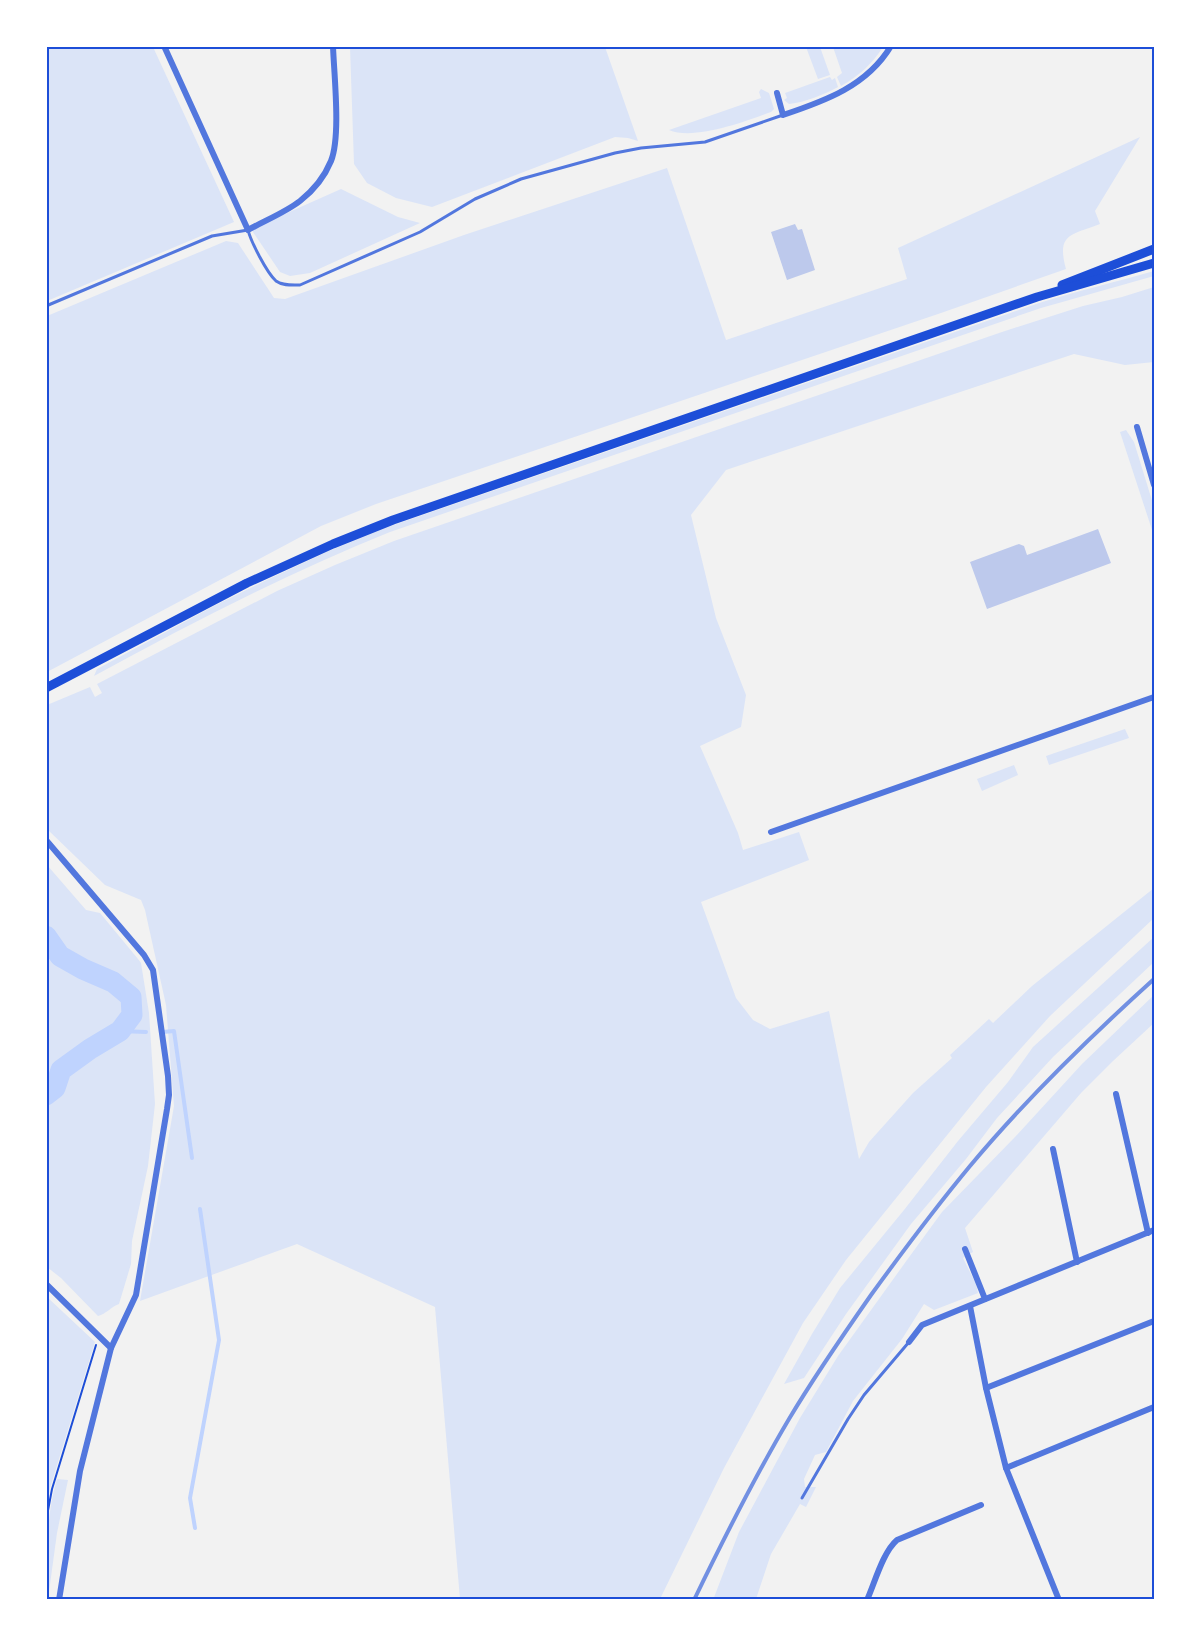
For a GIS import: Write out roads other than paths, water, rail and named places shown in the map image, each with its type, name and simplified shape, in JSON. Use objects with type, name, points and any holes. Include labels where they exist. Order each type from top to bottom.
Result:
[{"type":"main road","points":[[1037,297],[1077,278],[1155,249]]},
{"type":"main road","points":[[46,688],[247,583],[352,537],[451,499],[1037,297],[1155,263]]},
{"type":"street","points":[[164,46],[248,230],[298,203],[326,173],[332,159],[336,131],[333,46]]},
{"type":"street","points":[[777,93],[783,115],[827,99],[858,83],[876,66],[891,46]]},
{"type":"street","points":[[1137,427],[1155,485]]},
{"type":"street","points":[[771,832],[1155,697]]},
{"type":"street","points":[[46,840],[148,961],[155,978],[169,1095],[136,1295],[111,1348],[80,1471],[59,1599]]},
{"type":"street","points":[[909,1342],[922,1325],[1151,1232],[1116,1094]]},
{"type":"street","points":[[1053,1149],[1077,1262]]},
{"type":"street","points":[[965,1249],[985,1299]]},
{"type":"street","points":[[46,1284],[111,1348]]},
{"type":"street","points":[[970,1306],[1006,1468],[1059,1599]]},
{"type":"street","points":[[987,1388],[1155,1321]]},
{"type":"street","points":[[1006,1468],[1155,1407]]},
{"type":"street","points":[[867,1599],[886,1556],[897,1540],[981,1505]]},
{"type":"lane","points":[[46,306],[212,236],[248,230],[250,242],[276,280],[284,285],[300,285],[420,232],[475,199],[521,179],[615,153],[641,148],[705,142],[783,115]]},
{"type":"lane","points":[[802,1498],[864,1395],[909,1342]]},
{"type":"waterway","points":[[46,936],[60,956],[113,982],[131,997],[132,1015],[120,1031],[61,1070],[55,1088],[46,1095]]},
{"type":"waterway","points":[[120,1031],[146,1032]]},
{"type":"waterway","points":[[163,1032],[174,1031],[192,1158]]},
{"type":"waterway","points":[[195,1528],[190,1498],[219,1340],[200,1209]]},
{"type":"railway","points":[[694,1600],[740,1508],[789,1419],[839,1341],[895,1262],[991,1141],[1083,1046],[1154,979]]}]
